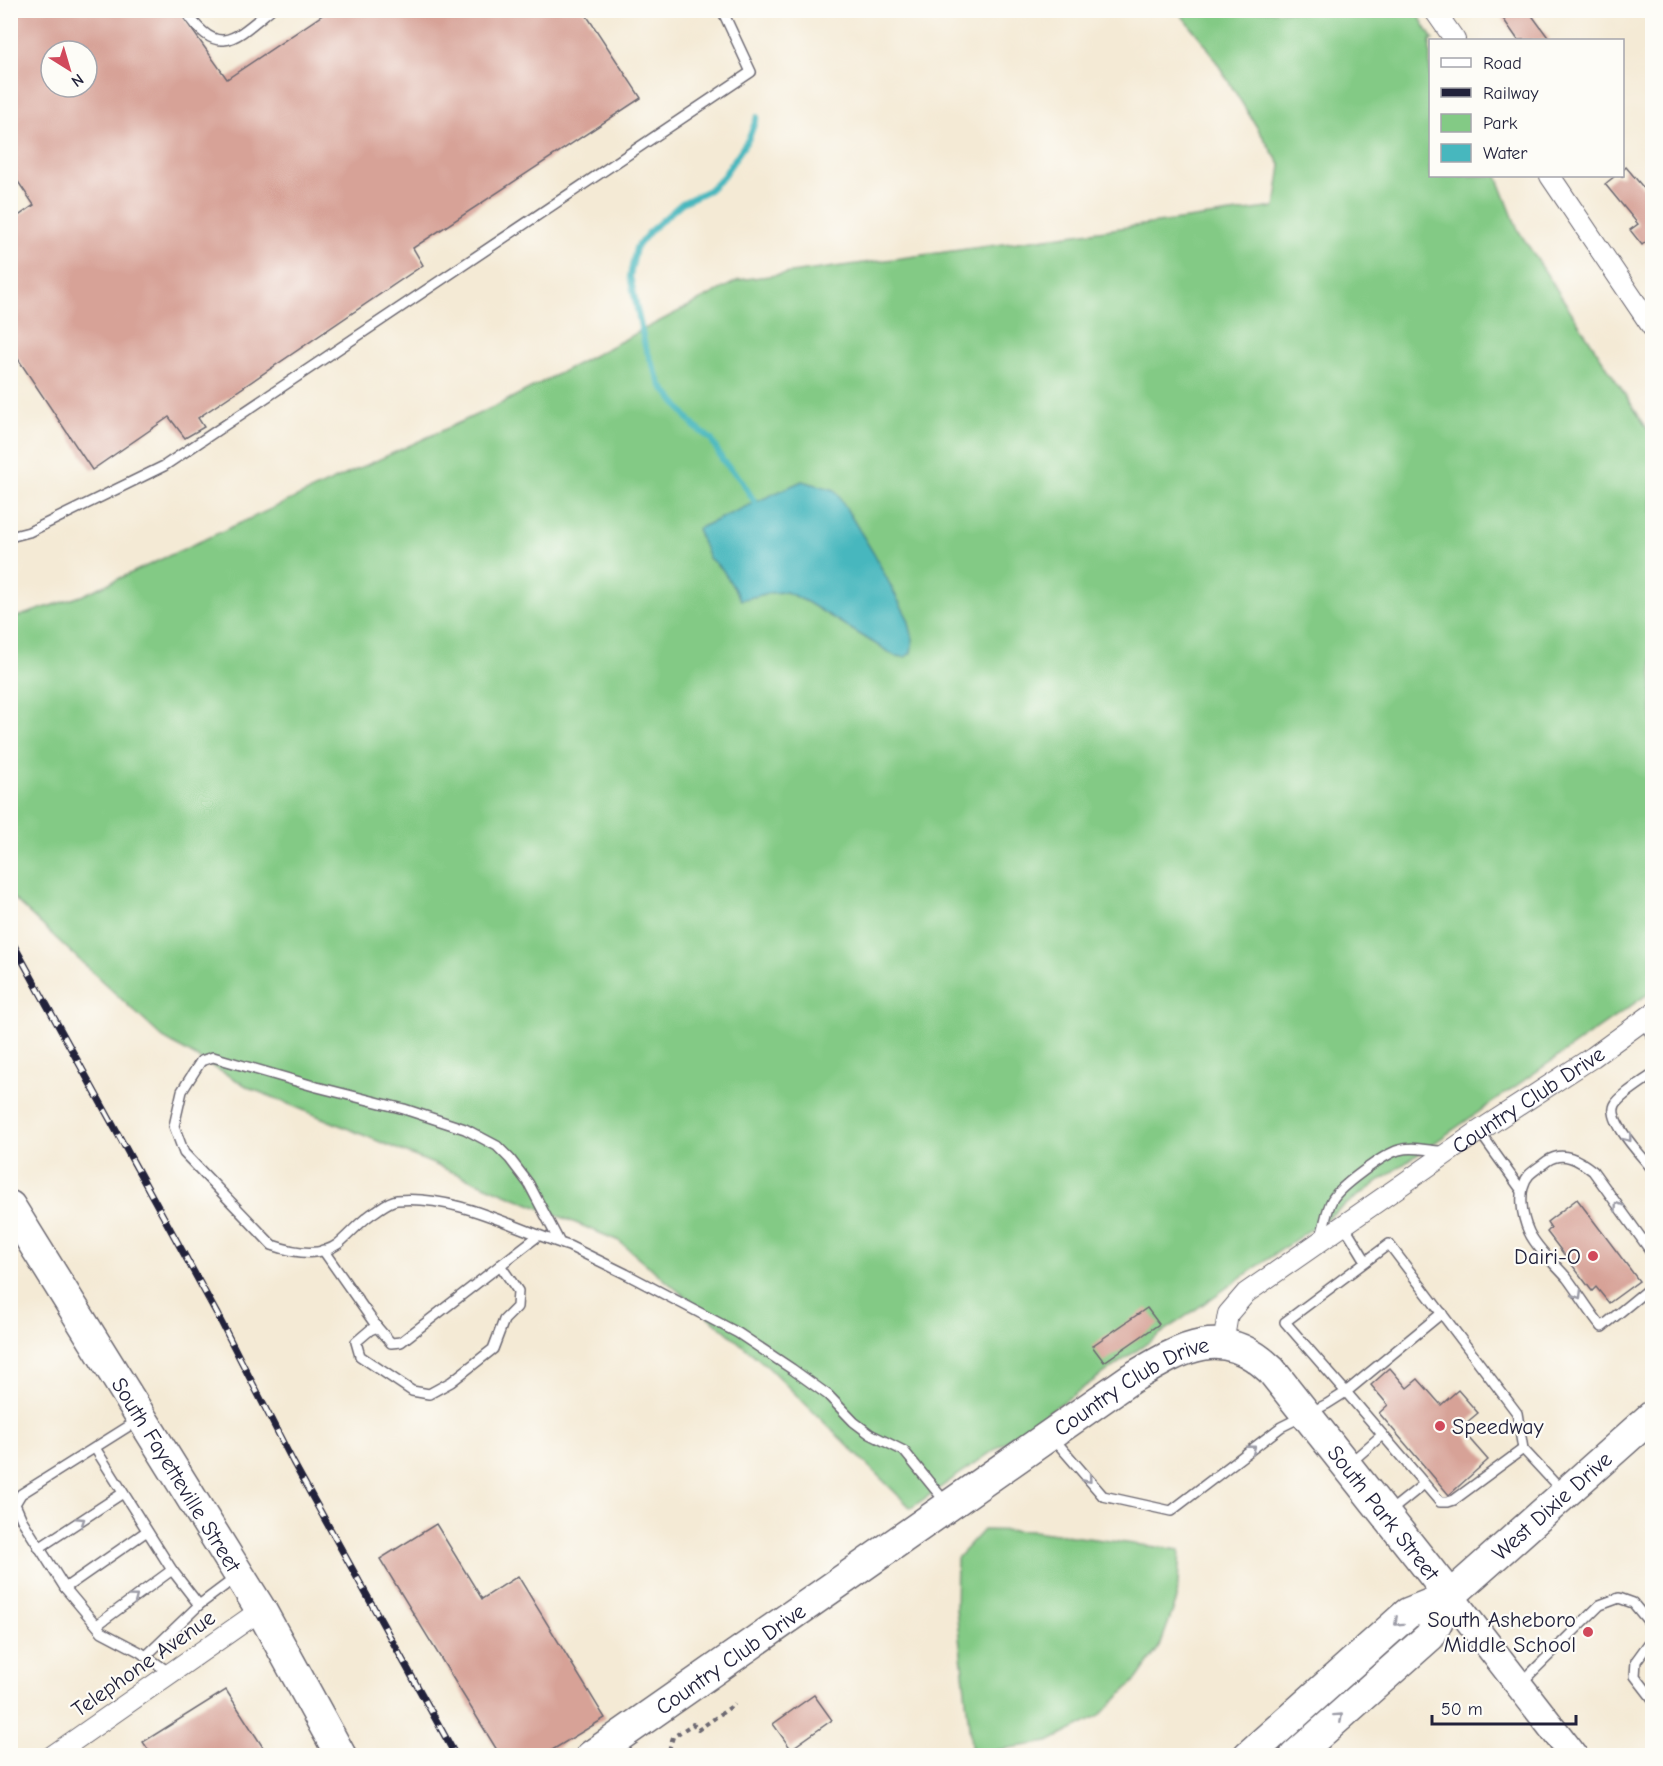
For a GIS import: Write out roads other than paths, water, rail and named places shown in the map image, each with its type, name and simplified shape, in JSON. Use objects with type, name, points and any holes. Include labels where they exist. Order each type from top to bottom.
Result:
[{"type":"main road","name":"South Fayetteville Street","points":[[10,1206],[240,1575],[344,1753]]},
{"type":"main road","name":"Country Club Drive","points":[[591,1755],[1130,1378],[1176,1352],[1199,1345],[1223,1344]]},
{"type":"main road","name":"South Park Street","points":[[1223,1344],[1246,1350],[1271,1370],[1574,1755]]},
{"type":"main road","name":"West Dixie Drive","points":[[1248,1755],[1408,1613],[1450,1596],[1653,1416]]},
{"type":"main road","name":"West Dixie Drive","points":[[1295,1755],[1430,1636],[1450,1596]]},
{"type":"street","points":[[1434,10],[1454,39]]},
{"type":"street","points":[[1551,177],[1651,322]]},
{"type":"street","name":"Country Club Drive","points":[[1223,1344],[1228,1314],[1246,1293],[1479,1131],[1593,1057],[1649,1024]]},
{"type":"street","name":"Telephone Avenue","points":[[52,1755],[261,1610]]},
{"type":"lane","points":[[185,10],[201,31],[224,41],[243,32],[270,10]]},
{"type":"lane","points":[[10,537],[29,532],[164,466],[751,72],[722,10]]},
{"type":"lane","points":[[560,1243],[529,1184],[510,1159],[497,1146],[465,1129],[404,1109],[213,1057],[201,1061],[182,1091],[174,1126],[184,1153],[272,1245],[289,1251],[323,1250],[336,1245],[369,1215],[393,1201],[425,1200],[475,1211],[560,1243],[626,1274],[738,1333],[792,1369],[828,1395],[854,1422],[870,1434],[904,1451],[949,1506]]},
{"type":"lane","points":[[1653,1075],[1616,1103],[1614,1110],[1617,1124],[1653,1169]]},
{"type":"lane","points":[[1479,1131],[1522,1191]]},
{"type":"lane","points":[[1316,1244],[1324,1229],[1333,1198],[1349,1182],[1385,1157],[1398,1150],[1406,1149],[1451,1151]]},
{"type":"lane","points":[[1653,1253],[1593,1171],[1581,1161],[1564,1156],[1553,1157],[1528,1176],[1522,1191],[1529,1232],[1572,1284],[1585,1306],[1602,1327],[1653,1286]]},
{"type":"lane","points":[[1344,1225],[1366,1261]]},
{"type":"lane","points":[[323,1250],[377,1327],[391,1343],[401,1342],[537,1236]]},
{"type":"lane","points":[[1523,1449],[1448,1502],[1440,1502],[1285,1322],[1389,1245],[1517,1413],[1523,1449],[1564,1494]]},
{"type":"lane","points":[[377,1327],[370,1329],[356,1342],[360,1356],[412,1391],[429,1394],[451,1382],[494,1348],[504,1320],[517,1307],[518,1291],[500,1265]]},
{"type":"lane","points":[[1050,1435],[1103,1496],[1171,1511],[1281,1427],[1346,1392],[1442,1314]]},
{"type":"lane","points":[[142,1418],[21,1494],[15,1504],[22,1520],[65,1588],[102,1632],[146,1656],[170,1673]]},
{"type":"lane","points":[[1346,1466],[1382,1434]]},
{"type":"lane","points":[[94,1448],[172,1570],[199,1605]]},
{"type":"lane","points":[[1386,1515],[1424,1484]]},
{"type":"lane","points":[[39,1548],[123,1493]]},
{"type":"lane","points":[[65,1588],[147,1531]]},
{"type":"lane","points":[[97,1626],[172,1570]]},
{"type":"lane","points":[[146,1656],[199,1605],[240,1575]]},
{"type":"lane","points":[[1519,1686],[1600,1605],[1619,1598],[1633,1603],[1653,1626]]},
{"type":"lane","points":[[1653,1639],[1636,1661],[1635,1676],[1653,1698]]},
{"type":"water","points":[[802,481],[835,490],[874,554],[908,619],[913,639],[911,653],[905,657],[895,656],[807,602],[786,592],[769,593],[741,600],[722,569],[709,558],[697,529]]},
{"type":"waterway","points":[[757,117],[749,138],[722,178],[709,190],[682,203],[651,230],[636,248],[630,276],[645,346],[661,385],[695,427],[711,439],[723,461],[741,480],[759,509]]},
{"type":"railway","points":[[10,938],[217,1314],[293,1462],[456,1756]]},
{"type":"place","name":"Dairi-O","points":[[1593,1256]]},
{"type":"place","name":"Speedway","points":[[1440,1426]]},
{"type":"place","name":"South Asheboro Middle School","points":[[1588,1632]]}]
